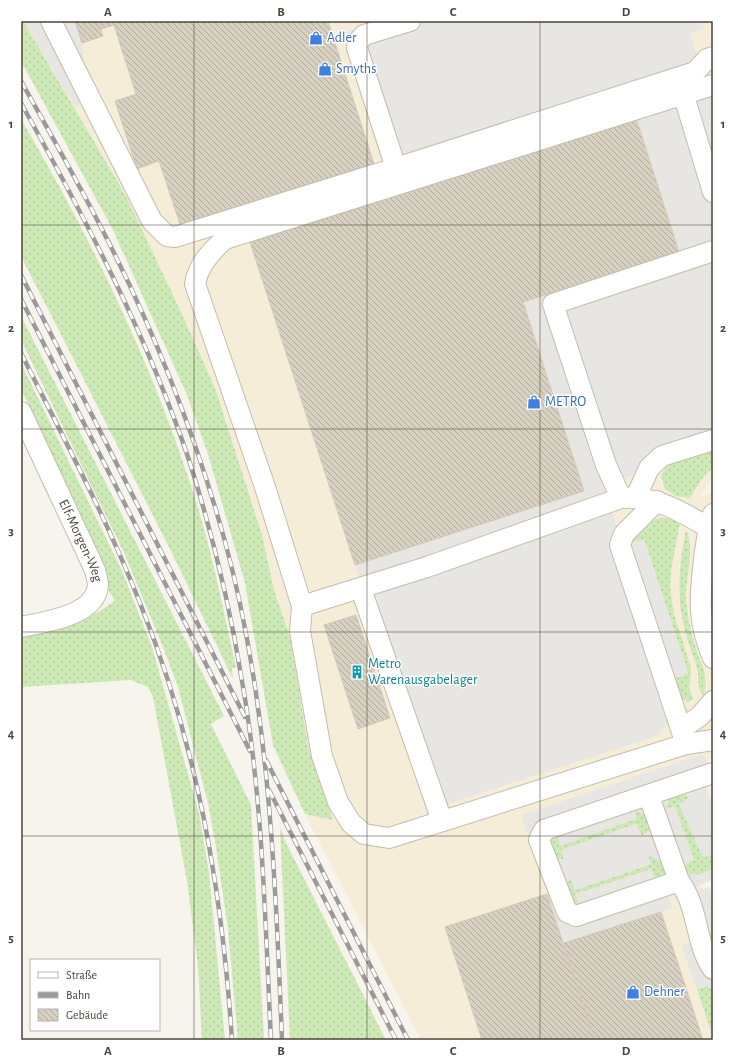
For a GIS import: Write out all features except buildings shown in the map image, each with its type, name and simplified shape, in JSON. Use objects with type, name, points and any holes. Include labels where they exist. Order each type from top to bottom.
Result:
[{"type":"street","points":[[51,21],[152,221],[167,236],[175,237],[695,72],[707,59],[713,57]]},
{"type":"street","points":[[396,168],[357,48],[358,42],[364,35],[410,21]]},
{"type":"street","points":[[713,85],[683,93],[225,239],[215,247],[197,271],[195,284],[264,487],[302,606],[300,631],[322,756],[338,802],[351,823],[364,834],[389,838],[503,803],[684,736],[713,740]]},
{"type":"street","points":[[683,93],[713,192]]},
{"type":"street","points":[[629,497],[606,465],[553,304],[713,251]]},
{"type":"street","name":"Elf-Morgen-Weg","points":[[21,412],[95,570],[98,586],[91,601],[77,613],[21,627]]},
{"type":"street","points":[[629,497],[649,468],[662,456],[713,440]]},
{"type":"street","points":[[302,606],[361,589],[629,497],[657,501],[711,524],[699,590],[703,629],[713,658]]},
{"type":"street","points":[[657,501],[624,534],[620,545],[684,736]]},
{"type":"street","points":[[702,569],[713,552]]},
{"type":"street","points":[[361,589],[442,821]]},
{"type":"street","points":[[684,736],[713,701]]},
{"type":"street","points":[[679,881],[576,916],[567,912],[539,840],[544,830],[649,796],[713,773]]},
{"type":"street","points":[[649,796],[679,881],[686,890],[691,903],[708,960],[713,969]]},
{"type":"shaded area","points":[[23,21],[713,21],[713,450],[669,464],[663,471],[661,483],[671,494],[690,498],[701,480],[713,467],[713,477],[700,496],[707,495],[713,490],[713,748],[708,765],[710,797],[713,795],[713,854],[703,857],[710,871],[713,868],[713,879],[699,885],[713,898],[713,989],[707,986],[697,989],[710,1029],[712,1029],[713,1021],[713,1040],[421,1040],[305,814],[333,819],[308,746],[290,637],[274,590],[262,535],[215,388],[126,196]],"holes":[[[668,518],[680,524],[671,571],[670,587],[674,614],[691,668],[689,688],[694,696],[691,703],[685,702],[675,678],[688,673],[644,539]],[[686,530],[691,541],[686,598],[696,648],[701,660],[700,692],[697,683],[697,669],[687,638],[679,595],[679,566]]]},
{"type":"shaded area","points":[[23,21],[75,21],[82,43],[87,99],[75,107]]},
{"type":"shaded area","points":[[379,21],[701,21],[704,28],[690,34],[697,56],[696,62],[386,164],[344,32]]},
{"type":"shaded area","points":[[713,91],[713,450],[606,484],[616,525],[631,544],[644,539],[688,673],[674,679],[681,698],[684,701],[659,735],[447,804],[355,565],[584,491],[523,302],[679,252],[635,115]]},
{"type":"shaded area","name":"Dehner","points":[[703,754],[708,765],[709,784],[707,793],[709,797],[713,795],[713,854],[703,857],[679,804],[689,798],[686,795],[679,795],[670,798],[665,809],[675,807],[694,860],[682,865],[686,873],[699,875],[713,868],[713,879],[695,888],[696,892],[709,887],[713,898],[713,989],[707,986],[697,989],[681,946],[694,942],[679,895],[674,893],[669,895],[672,908],[564,943],[521,815]],"holes":[[[634,809],[646,815],[651,829],[648,833],[642,836],[636,824],[561,850],[564,860],[556,857],[550,844],[552,837],[557,834],[560,846],[636,819]],[[648,854],[662,862],[666,871],[662,878],[655,879],[651,869],[576,894],[579,905],[571,902],[565,884],[571,879],[575,890],[651,864]]]},
{"type":"green space","points":[[21,21],[23,21],[126,196],[215,388],[262,535],[274,590],[290,637],[308,746],[333,820],[305,814],[273,745],[245,583],[208,454],[187,395],[113,230],[21,61]]},
{"type":"green space","points":[[21,119],[76,218],[102,269],[149,372],[170,425],[205,532],[236,668],[232,668],[233,679],[170,549],[21,256]]},
{"type":"green space","points":[[21,316],[224,716],[211,724],[251,805],[264,1040],[238,1040],[228,929],[216,847],[208,803],[178,687],[125,555],[21,340]]},
{"type":"green space","points":[[21,363],[122,571],[152,647],[199,813],[209,873],[225,1040],[202,1040],[198,965],[187,881],[153,697],[148,687],[131,680],[21,687],[21,632],[90,617],[115,601],[107,588],[98,556],[21,389]]},
{"type":"green space","points":[[713,450],[713,467],[701,480],[690,498],[675,496],[664,488],[661,474],[669,464]]},
{"type":"green space","points":[[659,518],[668,518],[680,523],[671,571],[670,587],[674,614],[691,668],[689,688],[694,699],[688,703],[681,697],[674,679],[688,673],[644,539],[631,543],[631,539],[650,522]]},
{"type":"green space","points":[[686,530],[689,537],[690,554],[686,600],[696,648],[705,676],[704,696],[701,693],[699,686],[698,672],[683,624],[681,611],[679,584],[681,558]]},
{"type":"green space","points":[[679,795],[686,795],[689,798],[679,804],[703,857],[713,854],[713,868],[697,875],[686,873],[681,865],[694,860],[675,807],[665,809],[666,803],[669,799]]},
{"type":"green space","points":[[633,809],[646,815],[651,829],[642,836],[636,824],[562,850],[565,860],[556,857],[550,844],[552,837],[557,834],[560,845],[636,819]]},
{"type":"green space","points":[[280,828],[287,845],[386,1040],[290,1040]]},
{"type":"green space","points":[[648,854],[662,862],[666,873],[662,878],[655,879],[651,869],[576,894],[579,905],[571,902],[565,884],[571,878],[575,890],[651,864]]},
{"type":"green space","points":[[707,986],[713,989],[712,1029],[710,1029],[697,989]]},
{"type":"railway","points":[[21,81],[96,217],[141,310],[187,422],[213,499],[224,538],[239,599],[251,662],[260,724],[272,850],[282,1040]]},
{"type":"railway","points":[[21,103],[91,234],[134,322],[172,413],[189,460],[213,542],[237,653],[255,770],[265,905],[271,1040]]},
{"type":"railway","points":[[21,275],[245,717]]},
{"type":"railway","points":[[21,299],[250,751]]},
{"type":"railway","points":[[21,353],[83,476],[127,571],[160,656],[177,710],[192,763],[214,873],[228,984],[232,1040]]},
{"type":"railway","points":[[266,760],[408,1040]]},
{"type":"railway","points":[[269,790],[396,1040]]},
{"type":"place","name":"Adler","points":[[316,38]]},
{"type":"place","name":"Smyths","points":[[325,69]]},
{"type":"place","name":"METRO","points":[[534,402]]},
{"type":"place","name":"Metro Warenausgabelager","points":[[357,672]]},
{"type":"place","name":"Dehner","points":[[633,992]]}]
